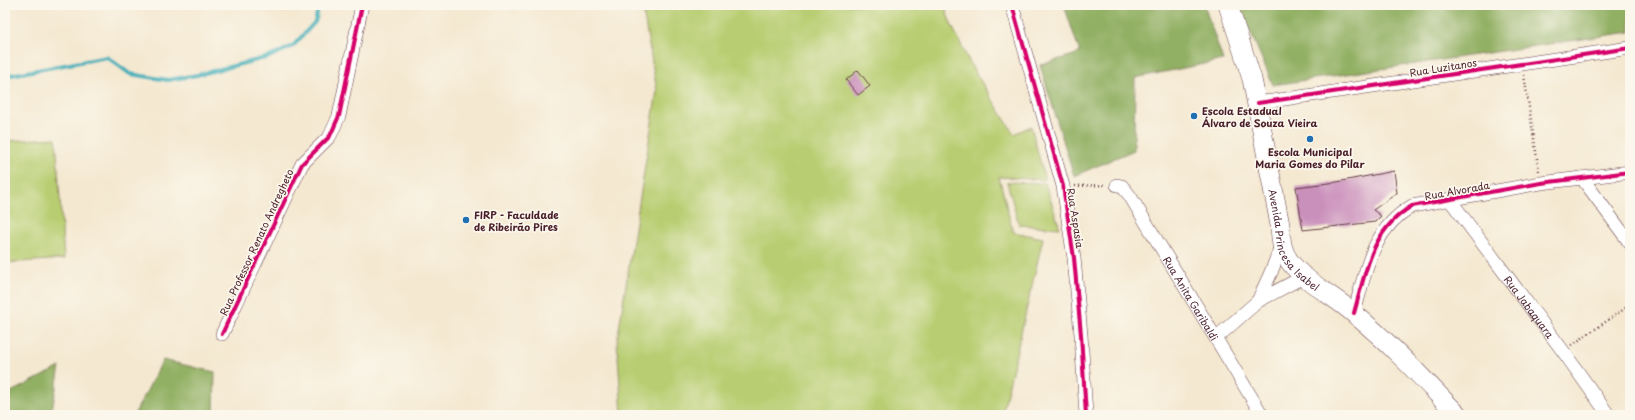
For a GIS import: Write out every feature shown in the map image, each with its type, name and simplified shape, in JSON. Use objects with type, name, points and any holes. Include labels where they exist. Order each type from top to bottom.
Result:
[{"type":"main road","name":"Avenida Princesa Isabel","points":[[1228,5],[1252,79],[1258,103],[1280,225],[1281,246],[1289,262],[1303,277],[1328,292],[1354,313],[1402,357],[1458,415]]},
{"type":"street","name":"Rua Professor Renato Andregheto","points":[[222,334],[302,164],[330,136],[335,126],[339,116],[362,5]]},
{"type":"street","name":"Rua Aspasia","points":[[1012,5],[1063,186],[1074,258],[1086,415]]},
{"type":"street","name":"Rua Luzitanos","points":[[1258,103],[1630,48]]},
{"type":"street","name":"Rua Alvorada","points":[[1354,313],[1367,267],[1383,230],[1399,213],[1412,206],[1541,183],[1630,172]]},
{"type":"street","points":[[1582,178],[1630,243]]},
{"type":"street","name":"Rua Anita Garibaldi","points":[[1117,185],[1122,186],[1130,196],[1262,415]]},
{"type":"street","name":"Rua Jabaquara","points":[[1450,200],[1563,350],[1607,414]]},
{"type":"street","points":[[1258,301],[1281,246]]},
{"type":"street","points":[[1216,338],[1258,301],[1303,277]]},
{"type":"path","points":[[1523,63],[1541,183]]},
{"type":"path","points":[[1063,186],[1117,185]]},
{"type":"path","points":[[1563,350],[1630,305]]},
{"type":"green space","points":[[642,5],[944,5],[951,24],[972,67],[1014,134],[1031,126],[1045,180],[999,177],[1013,232],[1043,238],[1002,415],[622,415],[617,341],[657,91]]},
{"type":"green space","points":[[1064,5],[1204,5],[1223,60],[1135,78],[1134,150],[1074,176],[1040,65],[1080,53]]},
{"type":"green space","points":[[1239,5],[1630,5],[1630,32],[1273,85]]},
{"type":"green space","points":[[56,138],[64,259],[5,263],[5,141]]},
{"type":"green space","points":[[1007,182],[1045,183],[1060,228],[1019,225]]},
{"type":"green space","points":[[163,360],[215,372],[214,415],[134,415]]},
{"type":"green space","points":[[60,367],[51,415],[5,415],[5,395]]},
{"type":"building","points":[[858,70],[870,86],[858,95],[846,80]]},
{"type":"building","points":[[1394,171],[1397,193],[1373,210],[1381,216],[1375,222],[1303,230],[1296,187],[1337,182]]},
{"type":"waterway","points":[[5,76],[107,57],[130,74],[168,80],[197,75],[269,57],[293,46],[315,22],[319,5]]},
{"type":"cycle path","points":[[222,334],[302,164],[330,136],[339,116],[362,5]]},
{"type":"cycle path","points":[[1012,5],[1063,186],[1074,258],[1086,415]]},
{"type":"cycle path","points":[[1258,103],[1630,48]]},
{"type":"cycle path","points":[[1354,313],[1367,267],[1379,239],[1387,227],[1398,216],[1412,206],[1541,183],[1630,172]]},
{"type":"place","name":"Escola Estadual Álvaro de Souza Vieira","points":[[1194,116]]},
{"type":"place","name":"Escola Municipal Maria Gomes do Pilar","points":[[1310,139]]},
{"type":"place","name":"FIRP - Faculdade de Ribeirão Pires","points":[[466,220]]}]
